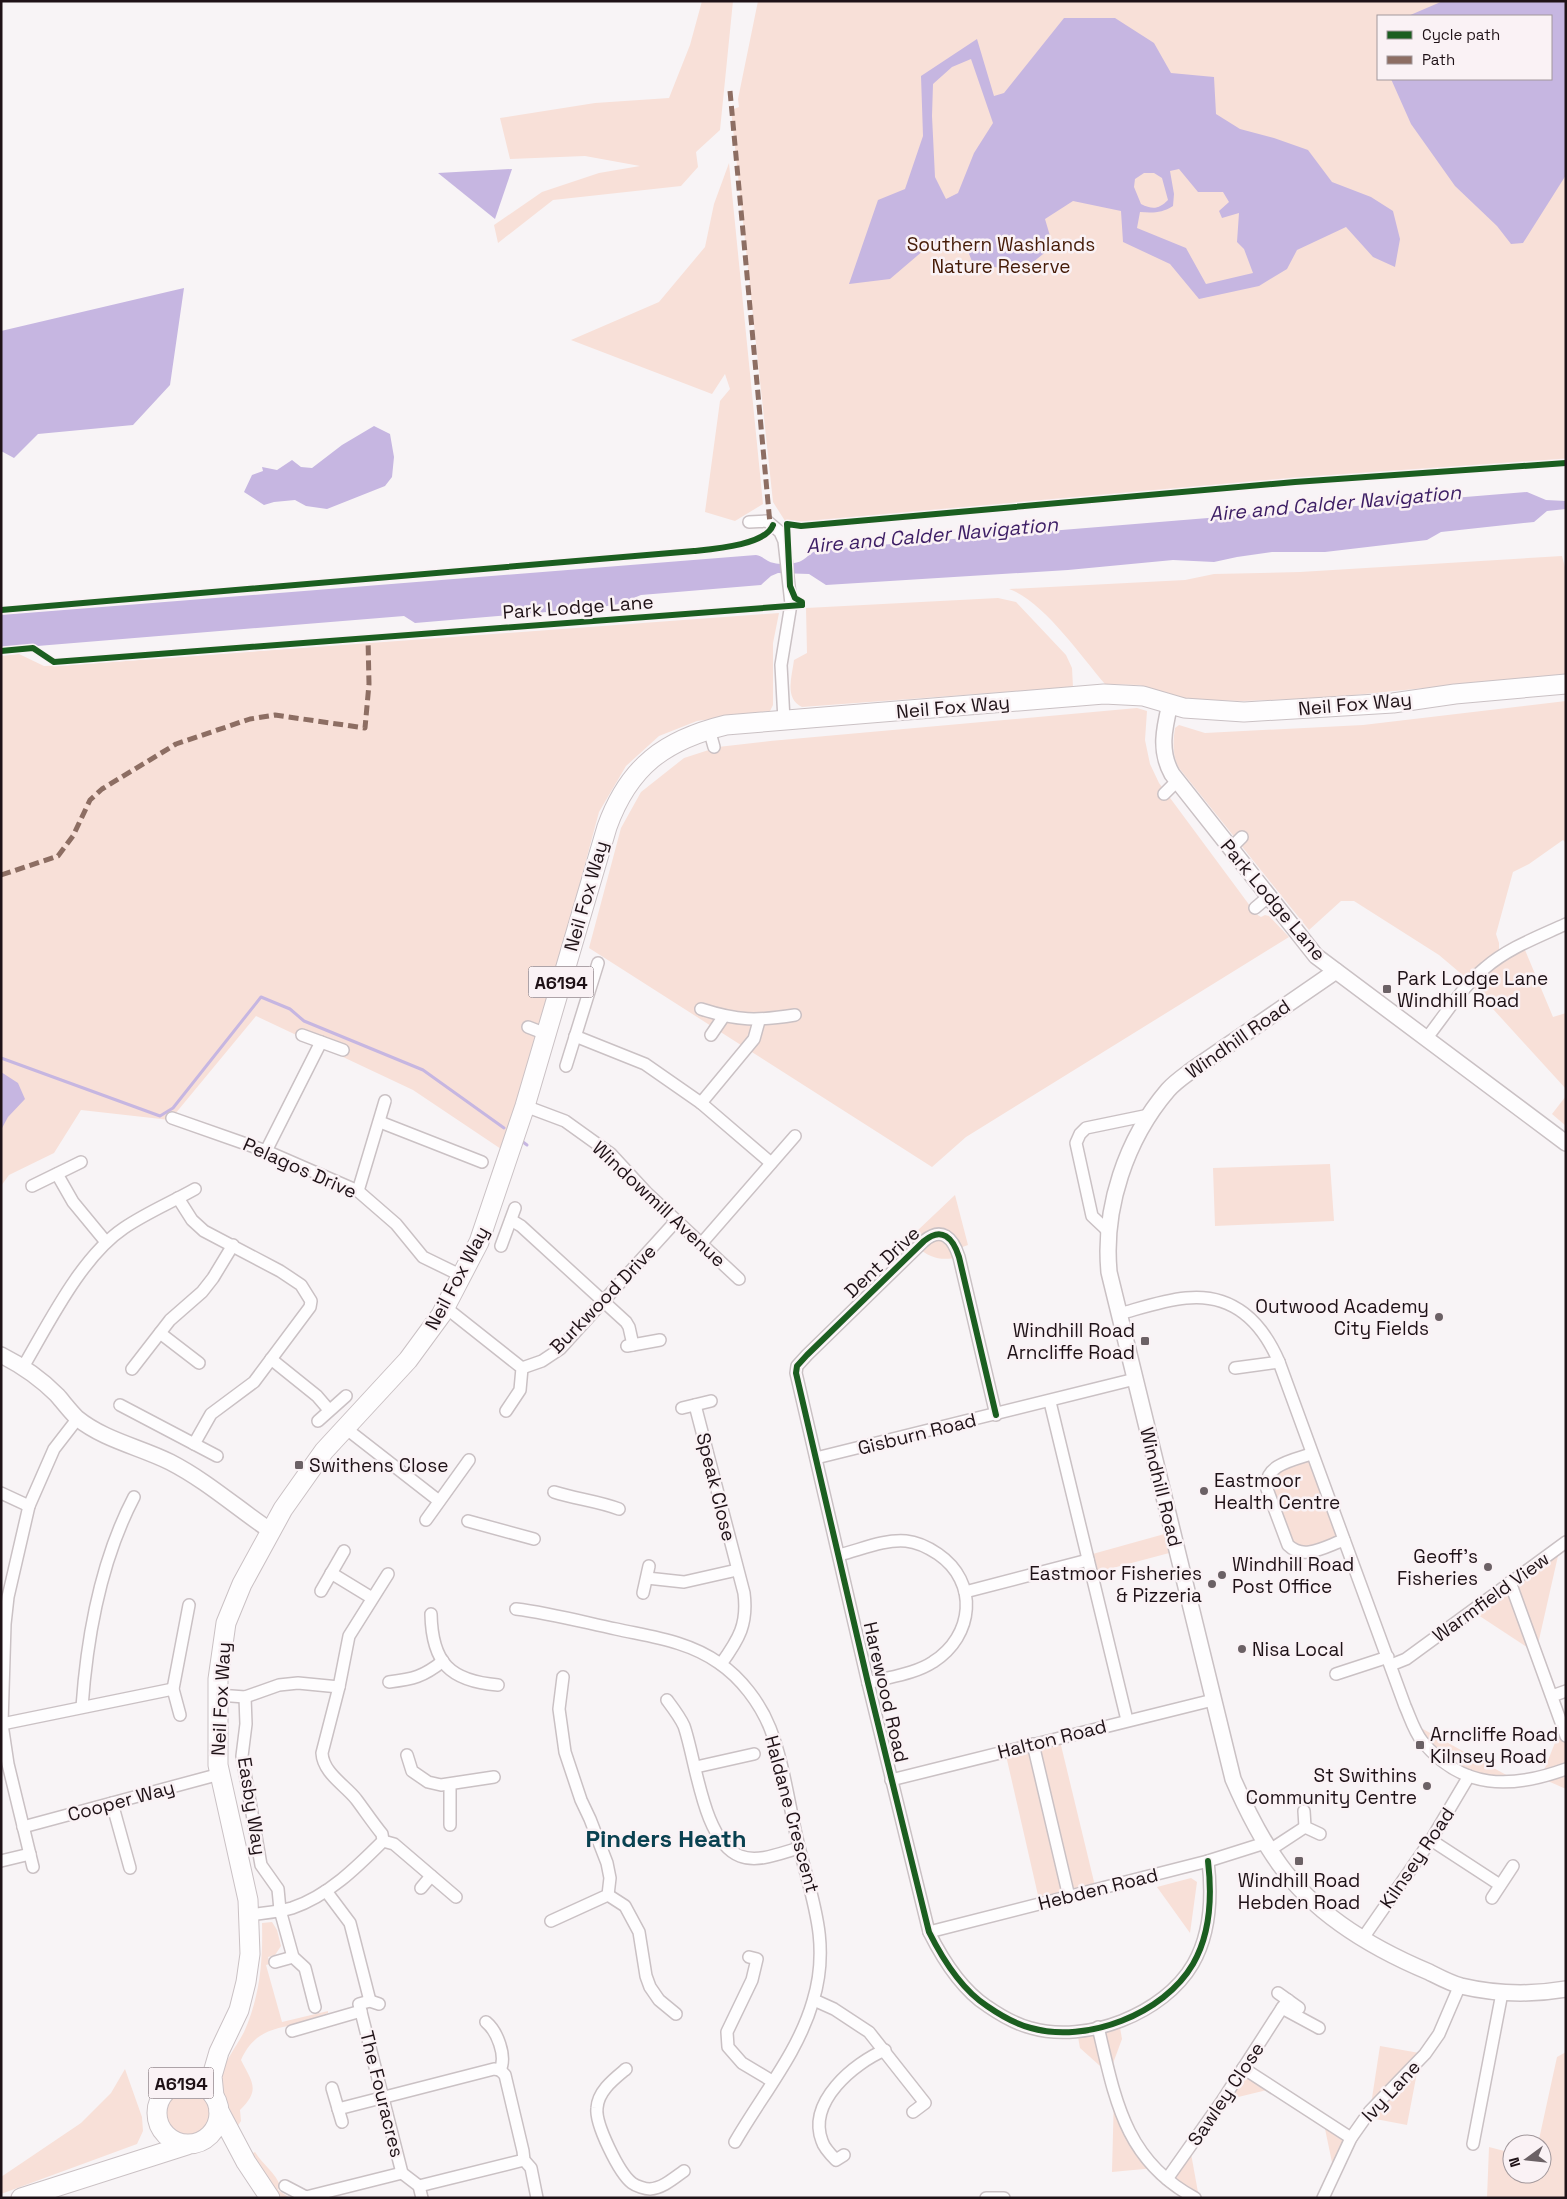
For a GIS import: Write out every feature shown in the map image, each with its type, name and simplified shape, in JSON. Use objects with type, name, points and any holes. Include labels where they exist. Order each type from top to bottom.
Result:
[{"type":"main road","name":"Neil Fox Way","points":[[217,2104],[212,2076],[220,2052],[239,2010],[250,1954],[249,1915],[242,1871],[220,1774],[217,1749],[221,1653],[226,1623],[242,1584],[273,1527],[324,1451],[344,1427],[408,1360],[445,1307],[462,1276],[486,1224],[525,1106],[606,827],[616,804],[640,770],[662,750],[693,734],[711,738],[726,725],[1104,694],[1143,696],[1184,708],[1216,711],[1294,710],[1393,703],[1455,694],[1566,684]]},
{"type":"main road","name":"Neil Fox Way","points":[[186,2082],[201,2071],[220,2052]]},
{"type":"main road","name":"A6194","points":[[246,2162],[220,2144],[174,2141],[167,2137],[159,2124],[157,2112],[160,2099],[169,2088],[186,2082],[204,2086],[217,2104],[246,2162],[270,2198]]},
{"type":"main road","name":"A6194","points":[[194,2143],[210,2135],[216,2127],[217,2104]]},
{"type":"main road","points":[[132,2162],[147,2150],[159,2124]]},
{"type":"main road","points":[[21,2198],[194,2143]]},
{"type":"street","points":[[749,522],[767,522],[773,525],[782,535],[785,550],[790,604],[782,657],[781,678],[784,720]]},
{"type":"street","name":"Park Lodge Lane","points":[[1170,704],[1163,748],[1168,768],[1316,956],[1566,1143]]},
{"type":"street","points":[[1164,794],[1177,781]]},
{"type":"street","points":[[1230,849],[1242,837]]},
{"type":"street","points":[[1255,908],[1268,897]]},
{"type":"street","points":[[1426,1039],[1471,981],[1486,967],[1507,952],[1566,924]]},
{"type":"street","points":[[566,1066],[598,964]]},
{"type":"street","name":"Windhill Road","points":[[1336,971],[1192,1070],[1169,1088],[1149,1115],[1127,1157],[1112,1204],[1107,1253],[1109,1272],[1233,1779],[1246,1809],[1268,1846],[1281,1866],[1306,1894],[1345,1928],[1410,1964],[1460,1985],[1502,1992],[1529,1994],[1566,1989]]},
{"type":"street","points":[[701,1009],[724,1016],[759,1021],[795,1015]]},
{"type":"street","points":[[711,1035],[724,1016]]},
{"type":"street","points":[[701,1103],[754,1039],[759,1021]]},
{"type":"street","points":[[528,1027],[546,1034]]},
{"type":"street","points":[[302,1034],[342,1050]]},
{"type":"street","points":[[575,1036],[645,1064],[701,1103],[771,1164]]},
{"type":"street","points":[[266,1151],[321,1042]]},
{"type":"street","points":[[358,1191],[385,1101]]},
{"type":"street","name":"Windowmill Avenue","points":[[525,1106],[565,1120],[611,1154],[646,1192],[739,1279]]},
{"type":"street","points":[[1109,1232],[1092,1216],[1076,1143],[1080,1134],[1086,1128],[1149,1115]]},
{"type":"street","name":"Pelagos Drive","points":[[172,1118],[266,1151],[358,1191],[396,1224],[423,1257],[462,1276]]},
{"type":"street","points":[[380,1122],[482,1162]]},
{"type":"street","points":[[701,1244],[795,1136]]},
{"type":"street","points":[[32,1186],[81,1162]]},
{"type":"street","points":[[58,1174],[73,1202],[106,1242]]},
{"type":"street","points":[[23,1367],[75,1282],[106,1242],[124,1228],[195,1189]]},
{"type":"street","points":[[178,1198],[192,1220],[204,1231],[280,1271],[301,1285],[311,1300],[310,1307],[254,1382],[211,1414],[194,1444]]},
{"type":"street","points":[[501,1246],[516,1208]]},
{"type":"street","points":[[511,1220],[522,1226],[628,1324],[629,1345],[660,1340]]},
{"type":"street","name":"Burkwood Drive","points":[[522,1368],[542,1361],[560,1349],[676,1221]]},
{"type":"street","name":"Dent Drive","points":[[816,1458],[796,1379],[797,1366],[924,1241],[930,1236],[939,1233],[952,1240],[959,1257],[996,1415]]},
{"type":"street","points":[[132,1369],[170,1320],[202,1292],[233,1245]]},
{"type":"street","points":[[1119,1314],[1185,1298],[1210,1299],[1225,1303],[1249,1316],[1270,1342],[1279,1362],[1311,1454],[1405,1706],[1421,1740],[1437,1757],[1469,1776],[1502,1783],[1541,1778],[1566,1769]]},
{"type":"street","points":[[445,1307],[522,1368],[520,1390],[506,1411]]},
{"type":"street","points":[[160,1333],[199,1364]]},
{"type":"street","points":[[1,1355],[23,1367],[55,1394],[78,1418],[105,1434],[174,1465],[228,1499],[237,1508],[273,1527]]},
{"type":"street","points":[[272,1359],[317,1396],[328,1410]]},
{"type":"street","points":[[1235,1368],[1279,1362]]},
{"type":"street","name":"Gisburn Road","points":[[816,1458],[1050,1402],[1135,1379]]},
{"type":"street","points":[[318,1421],[328,1410],[346,1396]]},
{"type":"street","points":[[682,1408],[711,1401]]},
{"type":"street","points":[[1050,1402],[1127,1720]]},
{"type":"street","points":[[120,1405],[217,1456]]},
{"type":"street","name":"Speak Close","points":[[695,1405],[747,1612],[741,1631],[721,1664]]},
{"type":"street","points":[[33,1866],[8,1764],[2,1724],[2,1676],[8,1597],[29,1506],[54,1449],[78,1418]]},
{"type":"street","points":[[344,1427],[439,1501]]},
{"type":"street","points":[[1311,1454],[1273,1470],[1269,1473],[1266,1482],[1288,1545],[1298,1553],[1307,1553],[1344,1540]]},
{"type":"street","name":"Harewood Road","points":[[816,1458],[891,1780],[929,1932],[948,1966],[965,1986],[985,2005],[1009,2020],[1031,2028],[1056,2032],[1098,2027],[1137,2016],[1175,1986],[1193,1964],[1204,1938],[1209,1914],[1211,1888],[1208,1861]]},
{"type":"street","points":[[426,1520],[469,1460]]},
{"type":"street","points":[[554,1492],[570,1498],[600,1502],[619,1508]]},
{"type":"street","points":[[1,1493],[29,1506]]},
{"type":"street","points":[[82,1706],[85,1663],[109,1552],[134,1497]]},
{"type":"street","points":[[468,1521],[534,1539]]},
{"type":"street","points":[[839,1555],[882,1544],[906,1541],[930,1548],[948,1561],[957,1573],[966,1592],[966,1614],[961,1631],[954,1644],[944,1654],[924,1666],[868,1683]]},
{"type":"street","name":"Warmfield View","points":[[1336,1674],[1389,1661],[1406,1659],[1566,1542]]},
{"type":"street","points":[[320,1591],[344,1551]]},
{"type":"street","points":[[966,1592],[1088,1560]]},
{"type":"street","points":[[643,1593],[649,1566]]},
{"type":"street","points":[[646,1578],[684,1582],[737,1570]]},
{"type":"street","points":[[331,1573],[372,1598]]},
{"type":"street","points":[[383,1841],[382,1834],[358,1801],[334,1777],[322,1759],[349,1636],[388,1574]]},
{"type":"street","points":[[1510,1582],[1566,1736]]},
{"type":"street","points":[[180,1715],[174,1688],[189,1604]]},
{"type":"street","name":"Haldane Crescent","points":[[516,1609],[684,1644],[721,1664],[740,1681],[755,1701],[769,1727],[780,1760],[799,1848],[816,1904],[821,1938],[820,1971],[814,2000],[802,2032],[789,2058],[772,2081],[735,2142]]},
{"type":"street","points":[[431,1614],[431,1634],[435,1649],[451,1671],[466,1680],[498,1685]]},
{"type":"street","points":[[389,1682],[413,1680],[428,1674],[443,1661]]},
{"type":"street","points":[[566,1683],[559,1709],[565,1752],[581,1800],[607,1863],[610,1878],[608,1895]]},
{"type":"street","points":[[218,1695],[245,1697],[279,1685],[339,1686]]},
{"type":"street","points":[[2,1724],[174,1688]]},
{"type":"street","points":[[1552,1696],[1566,1691]]},
{"type":"street","name":"Easby Way","points":[[245,1697],[246,1724],[242,1756],[261,1864],[278,1889],[280,1910],[293,1958]]},
{"type":"street","points":[[667,1700],[683,1724],[706,1810],[717,1834],[729,1850],[741,1857],[758,1859],[799,1848]]},
{"type":"street","name":"Halton Road","points":[[891,1780],[1127,1720],[1214,1700]]},
{"type":"street","points":[[1033,1744],[1069,1897]]},
{"type":"street","points":[[696,1767],[754,1754]]},
{"type":"street","points":[[407,1755],[412,1771],[428,1782],[450,1785],[468,1780],[494,1777]]},
{"type":"street","points":[[400,1774],[412,1771]]},
{"type":"street","name":"Cooper Way","points":[[23,1827],[220,1774]]},
{"type":"street","name":"Kilnsey Road","points":[[1363,1938],[1431,1840],[1469,1776]]},
{"type":"street","points":[[450,1785],[445,1811],[450,1825]]},
{"type":"street","points":[[112,1803],[130,1868]]},
{"type":"street","points":[[1304,1811],[1305,1827]]},
{"type":"street","points":[[1268,1846],[1305,1827]]},
{"type":"street","points":[[1305,1827],[1320,1834]]},
{"type":"street","points":[[1431,1840],[1500,1885]]},
{"type":"street","points":[[383,1841],[394,1844],[456,1897]]},
{"type":"street","points":[[249,1915],[302,1904],[326,1891],[383,1841]]},
{"type":"street","name":"Hebden Road","points":[[929,1932],[1268,1846]]},
{"type":"street","points":[[1,1861],[30,1854]]},
{"type":"street","points":[[1492,1898],[1513,1866]]},
{"type":"street","points":[[421,1888],[431,1876]]},
{"type":"street","name":"The Fouracres","points":[[326,1891],[350,1923],[374,2002],[359,2004],[382,2097],[402,2173],[419,2186]]},
{"type":"street","points":[[551,1921],[608,1895]]},
{"type":"street","points":[[608,1895],[625,1906],[639,1932],[646,1976],[650,1987],[659,2000],[676,2014]]},
{"type":"street","points":[[749,1957],[757,1959],[752,1980],[727,2032],[728,2047],[742,2063],[772,2081]]},
{"type":"street","points":[[275,1962],[293,1958],[305,1968],[315,2007]]},
{"type":"street","name":"Ivy Lane","points":[[1323,2198],[1351,2138],[1370,2111],[1425,2054],[1439,2034],[1460,1985]]},
{"type":"street","points":[[1473,2144],[1502,1992]]},
{"type":"street","points":[[1278,1993],[1285,2004],[1319,2028]]},
{"type":"street","points":[[814,2000],[851,2018],[869,2032],[885,2050],[925,2103],[913,2112]]},
{"type":"street","points":[[1285,2004],[1299,2008]]},
{"type":"street","name":"Sawley Close","points":[[1167,2179],[1285,2004]]},
{"type":"street","name":"The Fouracres","points":[[292,2031],[361,2011]]},
{"type":"street","points":[[486,2022],[496,2033],[503,2058],[500,2070]]},
{"type":"street","points":[[1098,2027],[1120,2114],[1142,2152],[1167,2179],[1181,2191],[1195,2198]]},
{"type":"street","points":[[844,2155],[836,2160],[822,2142],[819,2120],[826,2100],[855,2068],[875,2054],[885,2050]]},
{"type":"street","points":[[1243,2068],[1351,2138]]},
{"type":"street","points":[[338,2109],[494,2069],[500,2070],[505,2075],[524,2160],[531,2168],[537,2198]]},
{"type":"street","points":[[626,2069],[602,2092],[597,2108],[599,2126],[624,2174],[633,2184],[649,2189],[660,2187],[684,2171]]},
{"type":"street","points":[[332,2088],[342,2122]]},
{"type":"street","points":[[422,2198],[419,2186],[524,2160]]},
{"type":"street","points":[[286,2186],[302,2196],[316,2197],[402,2173]]},
{"type":"street","points":[[986,2198],[1004,2198]]},
{"type":"green space","points":[[702,1],[733,1],[720,130],[696,152],[698,167],[681,186],[553,200],[498,243],[494,225],[542,192],[599,173],[640,166],[585,156],[510,159],[500,118],[595,103],[669,98],[690,45]]},
{"type":"green space","name":"Southern Washlands Nature Reserve","points":[[758,1],[1566,1],[1566,463],[1295,482],[801,526],[787,524],[773,502],[731,110],[739,107],[738,99]]},
{"type":"green space","points":[[729,163],[763,504],[735,521],[705,512],[720,401],[730,389],[725,374],[712,394],[571,340],[659,302],[705,247],[714,204]]},
{"type":"green space","points":[[1562,556],[1566,571],[1566,674],[1324,698],[1243,701],[1190,700],[1139,685],[1105,684],[1073,644],[1048,617],[1022,595],[1009,589],[1185,580],[1214,574],[1300,572]]},
{"type":"green space","points":[[998,598],[1016,602],[1066,655],[1072,668],[1073,687],[802,707],[793,699],[790,686],[794,660],[807,653],[806,608]]},
{"type":"green space","points":[[779,613],[773,643],[773,705],[770,711],[697,721],[659,736],[626,766],[599,812],[550,995],[501,1149],[413,1090],[256,1016],[170,1120],[81,1110],[54,1153],[9,1175],[1,1186],[1,656],[19,654],[44,666],[71,665]]},
{"type":"green space","points":[[1566,701],[1566,843],[1563,840],[1529,864],[1513,872],[1496,934],[1499,950],[1465,977],[1439,955],[1354,901],[1341,901],[1309,930],[1179,768],[1174,753],[1175,728],[1179,725],[1205,733],[1363,725]]},
{"type":"green space","points":[[1137,708],[1147,711],[1145,740],[1150,764],[1159,783],[1256,914],[1261,917],[1269,916],[1289,937],[966,1137],[932,1167],[589,948],[621,828],[641,792],[684,758],[718,747],[770,741]]},
{"type":"green space","points":[[1525,950],[1553,1017],[1566,1013],[1566,1089],[1472,986],[1497,966]]},
{"type":"green space","points":[[1566,1096],[1566,1126],[1552,1114]]},
{"type":"green space","points":[[1330,1164],[1334,1221],[1215,1226],[1213,1168]]},
{"type":"green space","points":[[955,1195],[968,1245],[957,1249],[959,1257],[937,1258],[927,1254],[918,1247],[924,1241],[916,1232]]},
{"type":"green space","points":[[1311,1454],[1344,1540],[1298,1553],[1267,1489],[1269,1473]]},
{"type":"green space","points":[[1168,1533],[1173,1552],[1094,1573],[1089,1555]]},
{"type":"green space","points":[[1560,1547],[1536,1653],[1472,1611]]},
{"type":"green space","points":[[1412,1723],[1519,1782],[1453,1768]]},
{"type":"green space","points":[[1562,1725],[1566,1736],[1566,1789],[1541,1778]]},
{"type":"green space","points":[[1059,1737],[1096,1890],[1040,1904],[1005,1751]]},
{"type":"green space","points":[[1191,1878],[1197,1882],[1190,1933],[1157,1887]]},
{"type":"green space","points":[[272,1922],[277,1930],[281,1946],[275,1955],[268,1957],[270,1964],[266,1965],[282,2022],[328,2011],[328,2013],[311,2019],[309,2022],[269,2031],[253,2041],[241,2060],[251,2080],[252,2091],[251,2097],[240,2110],[241,2121],[237,2127],[223,2089],[222,2076],[228,2060],[244,2032],[254,2005],[261,1965],[262,1923]]},
{"type":"green space","points":[[1119,2022],[1122,2039],[1109,2074],[1080,2048],[1077,2031]]},
{"type":"green space","points":[[1380,2046],[1425,2054],[1419,2062],[1407,2125],[1365,2117],[1370,2111]]},
{"type":"green space","points":[[1566,2052],[1566,2198],[1487,2198],[1489,2147],[1502,2150],[1502,2184],[1552,2184],[1552,2134],[1540,2134],[1557,2057]]},
{"type":"green space","points":[[1243,2068],[1275,2088],[1222,2101]]},
{"type":"green space","points":[[125,2069],[142,2117],[143,2131],[137,2144],[1,2194],[1,2177],[81,2123],[111,2093]]},
{"type":"green space","points":[[188,2089],[198,2091],[206,2096],[211,2104],[213,2114],[211,2124],[206,2132],[198,2137],[188,2139],[178,2137],[170,2132],[165,2124],[163,2114],[165,2104],[170,2096],[178,2091]]},
{"type":"green space","points":[[1114,2095],[1155,2168],[1112,2172]]},
{"type":"green space","points":[[1323,2119],[1351,2138],[1334,2172]]},
{"type":"green space","points":[[1190,2148],[1199,2198],[1167,2179]]},
{"type":"green space","points":[[255,2152],[276,2177],[280,2186],[278,2190],[290,2198],[282,2198],[251,2154]]},
{"type":"shaded area","points":[[1443,1],[1566,1],[1566,175],[1523,243],[1511,244],[1497,226],[1455,186],[1411,124],[1391,80],[1552,80],[1552,15],[1410,15]]},
{"type":"shaded area","points":[[1064,18],[1115,18],[1154,43],[1171,73],[1214,77],[1216,114],[1240,129],[1308,150],[1332,182],[1371,197],[1393,211],[1400,239],[1395,267],[1373,257],[1346,227],[1297,250],[1287,269],[1259,286],[1199,299],[1170,264],[1123,242],[1121,211],[1073,201],[1045,219],[1053,246],[1022,271],[973,264],[966,246],[931,244],[890,279],[849,284],[878,200],[905,189],[923,136],[921,76],[977,39],[994,96],[1004,93]],"holes":[[[971,59],[993,123],[974,153],[958,193],[946,199],[935,177],[932,116],[933,84],[952,67]],[[1179,169],[1198,192],[1223,192],[1229,202],[1219,211],[1222,218],[1239,213],[1237,242],[1244,249],[1253,273],[1206,284],[1186,248],[1137,228],[1140,212],[1157,212],[1173,206],[1174,194],[1170,171]],[[1144,173],[1154,173],[1162,178],[1168,200],[1156,208],[1141,204],[1134,187],[1135,179]]]},
{"type":"shaded area","points":[[512,169],[495,219],[438,173]]},
{"type":"shaded area","points":[[184,288],[170,385],[133,425],[38,434],[14,458],[1,451],[1,331]]},
{"type":"shaded area","points":[[374,426],[390,434],[394,457],[392,477],[385,486],[327,509],[306,506],[295,500],[264,505],[244,492],[252,475],[263,471],[262,467],[277,470],[292,460],[301,467],[312,468],[342,445]]},
{"type":"shaded area","points":[[1527,492],[1546,500],[1566,501],[1566,509],[1547,511],[1534,522],[1441,532],[1427,540],[1325,552],[1272,552],[1214,562],[1173,560],[1068,570],[826,585],[809,574],[778,573],[771,576],[761,585],[641,595],[619,604],[595,608],[415,623],[404,616],[1,649],[1,615],[756,555],[772,562],[788,564],[801,561],[818,550]]},
{"type":"shaded area","points":[[1,1072],[18,1083],[25,1099],[8,1117],[1,1130]]},
{"type":"waterway","points":[[1,1058],[160,1116],[173,1108],[261,997],[290,1009],[304,1021],[423,1070],[504,1128]]},
{"type":"waterway","points":[[523,1142],[527,1145]]},
{"type":"marked path","points":[[730,91],[770,524]]},
{"type":"marked path","points":[[1,875],[58,856],[73,836],[90,800],[102,789],[176,744],[250,719],[275,715],[365,728],[369,684],[368,638]]},
{"type":"cycle path","points":[[802,605],[802,602],[795,598],[790,586],[787,524],[801,526],[1295,482],[1566,463]]},
{"type":"cycle path","points":[[1,610],[703,550],[738,545],[750,541],[761,537],[773,525]]},
{"type":"cycle path","points":[[1,651],[33,648],[54,662],[802,605]]},
{"type":"cycle path","points":[[996,1415],[957,1250],[954,1244],[941,1234],[936,1234],[924,1241],[797,1366],[796,1373],[868,1683],[929,1932],[940,1953],[961,1982],[978,1999],[1002,2016],[1031,2028],[1053,2032],[1075,2032],[1099,2028],[1122,2021],[1144,2010],[1180,1982],[1193,1964],[1204,1940],[1209,1914],[1210,1887],[1208,1861]]},
{"type":"place","name":"Park Lodge Lane Windhill Road","points":[[1387,989]]},
{"type":"place","name":"Outwood Academy City Fields","points":[[1439,1317]]},
{"type":"place","name":"Windhill Road Arncliffe Road","points":[[1145,1341]]},
{"type":"place","name":"Swithens Close","points":[[299,1465]]},
{"type":"place","name":"Eastmoor Health Centre","points":[[1204,1491]]},
{"type":"place","name":"Geoff's Fisheries","points":[[1488,1567]]},
{"type":"place","name":"Windhill Road Post Office","points":[[1222,1575]]},
{"type":"place","name":"Eastmoor Fisheries & Pizzeria","points":[[1212,1584]]},
{"type":"place","name":"Nisa Local","points":[[1242,1649]]},
{"type":"place","name":"Arncliffe Road Kilnsey Road","points":[[1420,1745]]},
{"type":"place","name":"St Swithins Community Centre","points":[[1427,1786]]},
{"type":"place","name":"Windhill Road Hebden Road","points":[[1299,1861]]},
{"type":"district","name":"Pinders Heath","points":[[666,1838]]},
{"type":"water label","name":"Aire and Calder Navigation","points":[[1335,503]]},
{"type":"water label","name":"Aire and Calder Navigation","points":[[932,535]]}]
